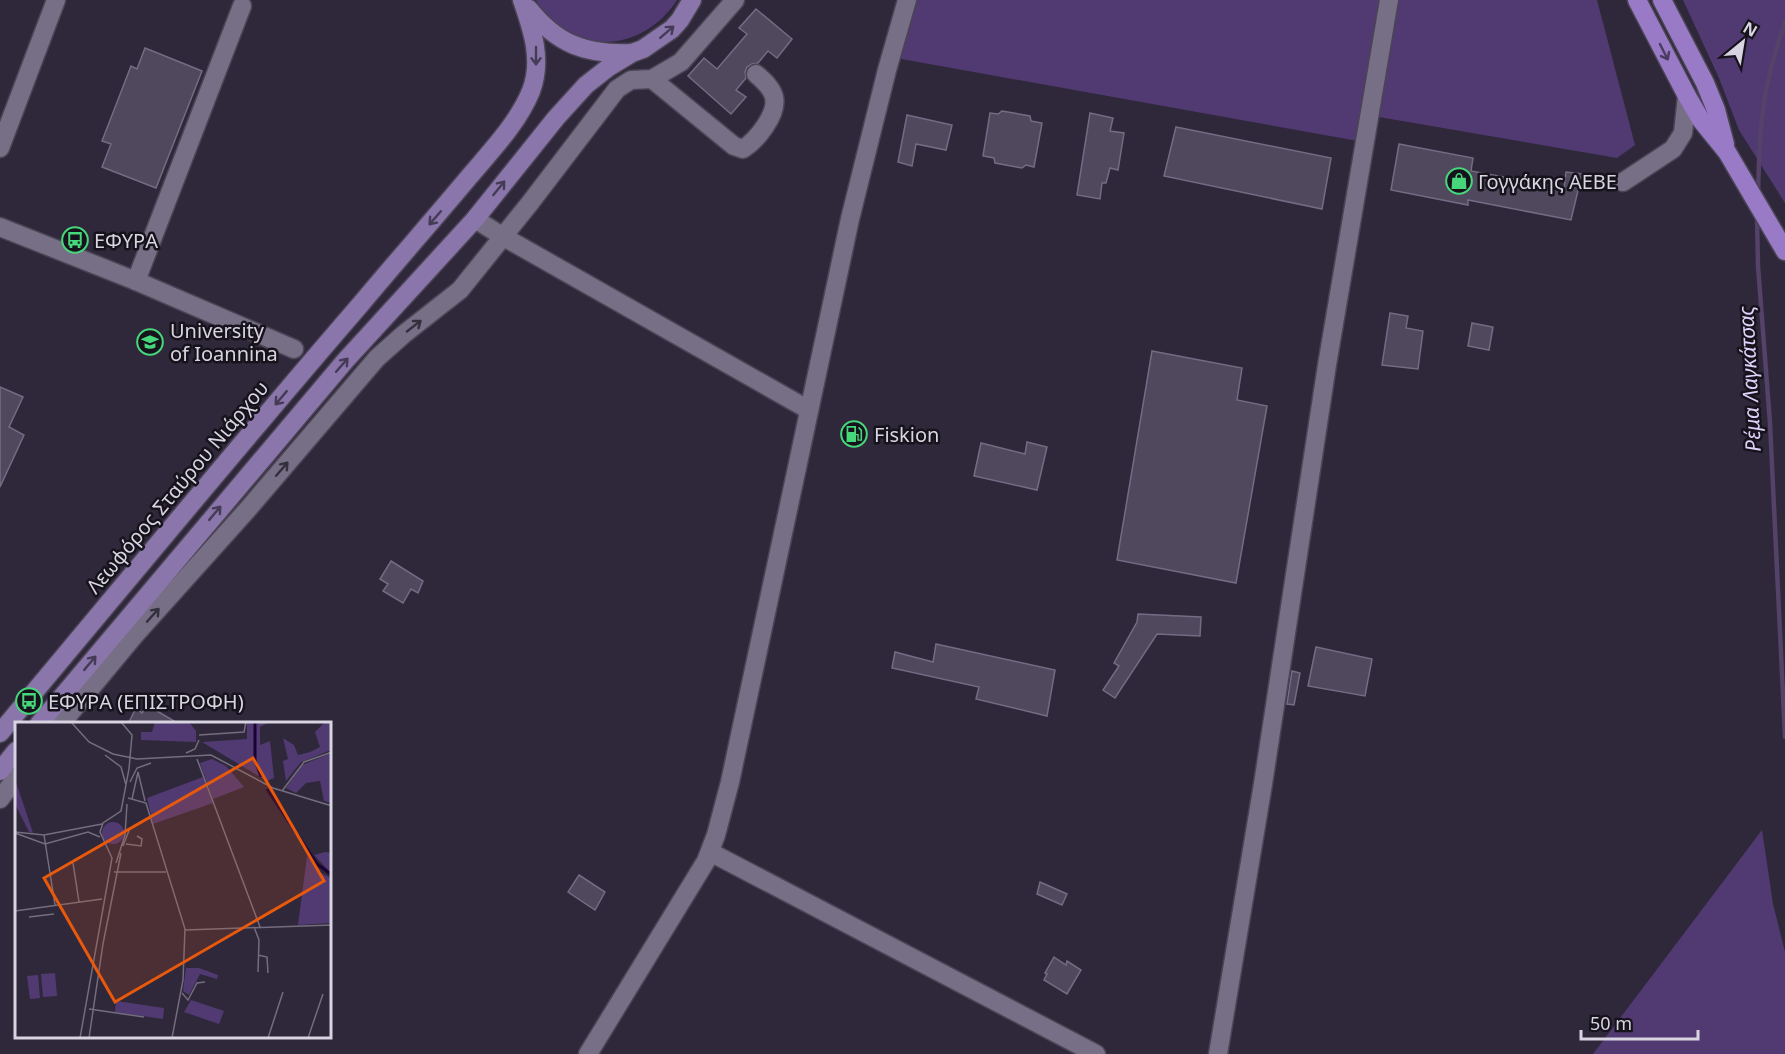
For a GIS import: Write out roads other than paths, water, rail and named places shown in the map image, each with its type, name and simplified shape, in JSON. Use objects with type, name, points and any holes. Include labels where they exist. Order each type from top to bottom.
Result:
[{"type":"highway","points":[[1637,0],[1701,120],[1726,152],[1782,247]]},
{"type":"highway","points":[[1662,0],[1705,83],[1716,110],[1726,152]]},
{"type":"main road","name":"Λεωφόρος Σταύρου Νιάρχου","points":[[522,0],[552,34],[570,44],[609,54],[632,53]]},
{"type":"main road","name":"Λεωφόρος Σταύρου Νιάρχου","points":[[0,733],[512,125],[531,90],[535,72],[536,44],[522,0]]},
{"type":"main road","name":"Λεωφόρος Σταύρου Νιάρχου","points":[[41,722],[345,361],[475,219],[567,105],[586,85],[603,72],[672,29],[692,0]]},
{"type":"main road","points":[[0,771],[15,752]]},
{"type":"street","points":[[0,148],[56,0]]},
{"type":"street","points":[[63,722],[134,636],[248,509],[377,358],[460,290],[617,89],[631,80],[652,79],[681,62],[735,0]]},
{"type":"street","points":[[588,1054],[710,852],[730,782],[850,219],[907,0]]},
{"type":"street","points":[[1218,1054],[1327,365],[1389,0]]},
{"type":"street","points":[[136,282],[242,6]]},
{"type":"street","points":[[652,79],[734,146],[743,149],[753,143],[773,114],[774,97],[766,83],[756,74]]},
{"type":"street","points":[[1623,182],[1673,149],[1683,132],[1687,96]]},
{"type":"street","points":[[475,219],[809,410]]},
{"type":"street","points":[[0,227],[294,349]]},
{"type":"street","points":[[0,799],[15,779]]},
{"type":"street","points":[[710,852],[1096,1054]]},
{"type":"waterway","name":"Ρέμα Λαγκάτσας","points":[[1758,194],[1766,91],[1785,22]]},
{"type":"waterway","name":"Ρέμα Λαγκάτσας","points":[[1757,217],[1758,266],[1770,423],[1785,737]]},
{"type":"place","name":"Γογγάκης ΑΕΒΕ","points":[[1459,181]]},
{"type":"place","name":"ΕΦΥΡΑ","points":[[75,240]]},
{"type":"place","name":"University of Ioannina","points":[[150,342]]},
{"type":"place","name":"Fiskion","points":[[854,434]]},
{"type":"place","name":"ΕΦΥΡΑ (ΕΠΙΣΤΡΟΦΗ)","points":[[29,701]]}]
